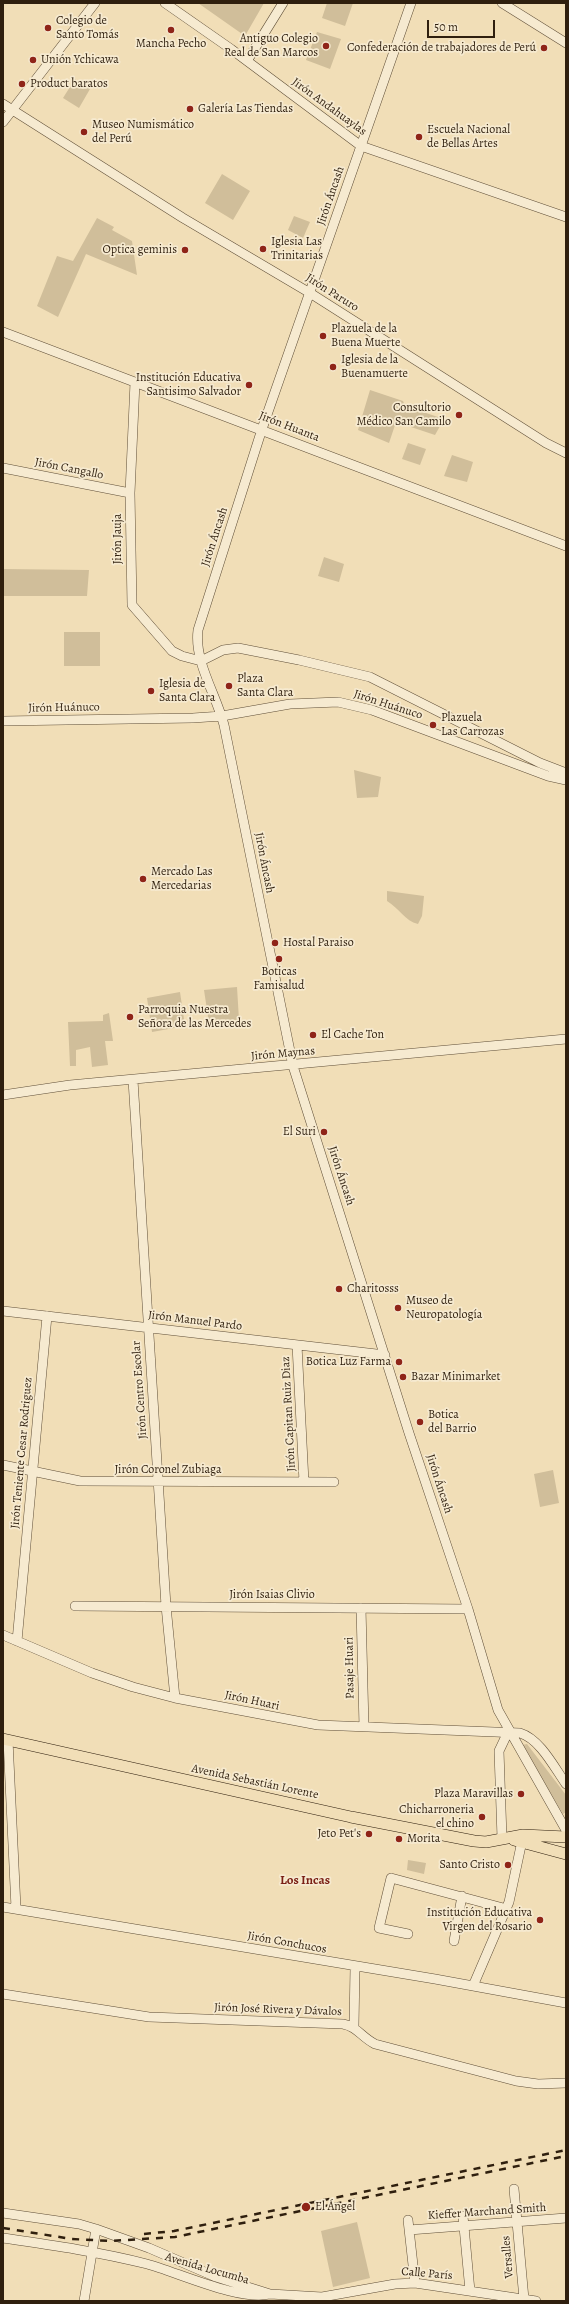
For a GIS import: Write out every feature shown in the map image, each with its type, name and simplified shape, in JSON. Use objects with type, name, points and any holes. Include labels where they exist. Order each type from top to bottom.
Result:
[{"type":"main road","name":"Avenida Sebastián Lorente","points":[[5,1740],[351,1817],[474,1841],[486,1842],[502,1838],[535,1835],[566,1837]]},
{"type":"main road","name":"Avenida Sebastián Lorente","points":[[502,1838],[566,1854]]},
{"type":"street","points":[[3,122],[95,3]]},
{"type":"street","name":"Jirón Andahuaylas","points":[[165,3],[248,62],[361,146],[566,217]]},
{"type":"street","points":[[248,62],[283,3]]},
{"type":"street","name":"Jirón Áncash","points":[[411,3],[262,429],[198,630],[197,644],[201,661],[222,716],[294,1066],[385,1355],[468,1609],[498,1710],[508,1732],[566,1830]]},
{"type":"street","points":[[502,3],[566,43]]},
{"type":"street","name":"Jirón Paruro","points":[[3,104],[183,218],[310,293],[546,443],[566,453]]},
{"type":"street","name":"Jirón Huanta","points":[[3,332],[262,429],[566,546]]},
{"type":"street","name":"Jirón Jauja","points":[[135,382],[130,493],[132,606],[172,651],[187,658],[201,661]]},
{"type":"street","name":"Jirón Cangallo","points":[[3,468],[130,493]]},
{"type":"street","name":"Jirón Huánuco","points":[[201,661],[223,650],[238,648],[365,676],[416,699],[540,763],[566,773]]},
{"type":"street","name":"Jirón Huánuco","points":[[3,721],[222,716],[290,704],[338,702],[372,710],[548,776],[566,780]]},
{"type":"street","name":"Jirón Maynas","points":[[3,1095],[70,1085],[294,1066],[566,1039]]},
{"type":"street","name":"Jirón Centro Escolar","points":[[133,1080],[166,1606],[175,1698]]},
{"type":"street","name":"Jirón Manuel Pardo","points":[[3,1311],[385,1355]]},
{"type":"street","name":"Jirón Teniente Cesar Rodriguez","points":[[17,1641],[47,1316]]},
{"type":"street","name":"Jirón Capitan Ruiz Diaz","points":[[297,1345],[304,1482]]},
{"type":"street","name":"Jirón Coronel Zubiaga","points":[[3,1465],[80,1481],[334,1482]]},
{"type":"street","name":"Jirón Isaias Clivio","points":[[76,1606],[468,1609]]},
{"type":"street","name":"Pasaje Huari","points":[[361,1608],[364,1727]]},
{"type":"street","name":"Jirón Huari","points":[[3,1635],[133,1688],[288,1721],[318,1725],[508,1732]]},
{"type":"street","points":[[502,1838],[499,1751],[508,1732],[527,1736],[535,1742],[566,1784]]},
{"type":"street","points":[[5,1740],[16,1908]]},
{"type":"street","points":[[473,1986],[507,1909],[522,1842]]},
{"type":"street","points":[[408,1934],[379,1928],[391,1878],[507,1909]]},
{"type":"street","points":[[454,1941],[462,1896]]},
{"type":"street","name":"Jirón Conchucos","points":[[3,1907],[473,1986],[566,2004]]},
{"type":"street","points":[[354,2026],[355,1967]]},
{"type":"street","name":"Jirón José Rivera y Dávalos","points":[[3,1994],[150,2017],[343,2024],[354,2026],[368,2040],[375,2044],[516,2081],[538,2084],[566,2083]]},
{"type":"street","name":"Versalles","points":[[514,2189],[524,2299]]},
{"type":"street","name":"Avenida Locumba","points":[[3,2213],[79,2224],[96,2229],[149,2248],[216,2277],[270,2294]]},
{"type":"street","points":[[463,2216],[470,2291]]},
{"type":"street","name":"Kieffer Marchand Smith","points":[[409,2230],[566,2218]]},
{"type":"street","points":[[408,2220],[415,2283]]},
{"type":"street","points":[[84,2301],[96,2229]]},
{"type":"street","name":"Avenida Locumba","points":[[3,2238],[93,2252],[148,2264],[219,2287],[260,2296],[270,2294]]},
{"type":"street","name":"Calle París","points":[[270,2294],[322,2296],[395,2284],[415,2283],[536,2301]]},
{"type":"shaded area","points":[[198,3],[264,3],[245,36]]},
{"type":"shaded area","points":[[327,3],[353,3],[345,26],[322,18]]},
{"type":"shaded area","points":[[317,32],[341,39],[330,69],[306,60]]},
{"type":"shaded area","points":[[75,79],[90,89],[79,108],[63,98]]},
{"type":"shaded area","points":[[222,174],[250,191],[233,220],[205,203]]},
{"type":"shaded area","points":[[294,216],[310,222],[303,238],[288,230]]},
{"type":"shaded area","points":[[97,218],[114,227],[112,230],[132,241],[137,275],[86,254],[58,317],[37,306],[57,256],[73,261]]},
{"type":"shaded area","points":[[370,390],[403,401],[405,406],[444,419],[435,435],[396,422],[389,443],[358,430]]},
{"type":"shaded area","points":[[408,443],[426,449],[420,465],[402,459]]},
{"type":"shaded area","points":[[452,455],[473,462],[467,482],[444,476]]},
{"type":"shaded area","points":[[324,557],[344,564],[339,582],[318,576]]},
{"type":"shaded area","points":[[3,569],[89,570],[87,596],[3,596]]},
{"type":"shaded area","points":[[64,632],[100,632],[100,666],[64,666]]},
{"type":"shaded area","points":[[354,770],[381,777],[378,797],[357,798]]},
{"type":"shaded area","points":[[387,891],[424,896],[422,916],[418,924],[409,920],[387,901]]},
{"type":"shaded area","points":[[237,987],[239,1020],[209,1023],[204,990]]},
{"type":"shaded area","points":[[180,992],[185,1026],[152,1032],[147,998]]},
{"type":"shaded area","points":[[109,1013],[113,1041],[105,1041],[108,1065],[92,1067],[90,1047],[76,1050],[76,1066],[70,1066],[68,1022],[103,1021],[103,1015]]},
{"type":"shaded area","points":[[553,1470],[559,1503],[540,1507],[534,1474]]},
{"type":"shaded area","points":[[527,1744],[566,1795],[566,1812],[563,1814],[522,1745]]},
{"type":"shaded area","points":[[408,1860],[426,1863],[424,1874],[407,1870]]},
{"type":"shaded area","points":[[357,2222],[370,2278],[333,2287],[321,2231]]},
{"type":"railway","points":[[144,2234],[174,2231],[566,2150]]},
{"type":"railway","points":[[3,2228],[72,2239],[110,2241],[175,2237],[566,2156]]},
{"type":"place","name":"Colegio de Santo Tomás","points":[[48,28]]},
{"type":"place","name":"Mancha Pecho","points":[[171,30]]},
{"type":"place","name":"Antiguo Colegio Real de San Marcos","points":[[326,46]]},
{"type":"place","name":"Confederación de trabajadores de Perú","points":[[544,48]]},
{"type":"place","name":"Unión Ychicawa","points":[[33,60]]},
{"type":"place","name":"Product baratos","points":[[22,84]]},
{"type":"place","name":"Galería Las Tiendas","points":[[190,109]]},
{"type":"place","name":"Museo Numismático del Perú","points":[[84,132]]},
{"type":"place","name":"Escuela Nacional de Bellas Artes","points":[[419,137]]},
{"type":"place","name":"Iglesia Las Trinitarias","points":[[263,249]]},
{"type":"place","name":"Optica geminis","points":[[185,250]]},
{"type":"place","name":"Plazuela de la Buena Muerte","points":[[323,336]]},
{"type":"place","name":"Iglesia de la Buenamuerte","points":[[333,367]]},
{"type":"place","name":"Institución Educativa Santisimo Salvador","points":[[249,385]]},
{"type":"place","name":"Consultorio Médico San Camilo","points":[[459,415]]},
{"type":"place","name":"Plaza Santa Clara","points":[[229,686]]},
{"type":"place","name":"Iglesia de Santa Clara","points":[[151,691]]},
{"type":"place","name":"Plazuela Las Carrozas","points":[[433,725]]},
{"type":"place","name":"Mercado Las Mercedarias","points":[[143,879]]},
{"type":"place","name":"Hostal Paraiso","points":[[275,943]]},
{"type":"place","name":"Boticas Famisalud","points":[[279,959]]},
{"type":"place","name":"Parroquia Nuestra Señora de las Mercedes","points":[[130,1017]]},
{"type":"place","name":"El Cache Ton","points":[[313,1035]]},
{"type":"place","name":"El Suri","points":[[324,1132]]},
{"type":"place","name":"Charitosss","points":[[339,1289]]},
{"type":"place","name":"Museo de Neuropatología","points":[[398,1308]]},
{"type":"place","name":"Botica Luz Farma","points":[[399,1362]]},
{"type":"place","name":"Bazar Minimarket","points":[[403,1377]]},
{"type":"place","name":"Botica del Barrio","points":[[420,1422]]},
{"type":"place","name":"Plaza Maravillas","points":[[521,1794]]},
{"type":"place","name":"Chicharroneria el chino","points":[[482,1817]]},
{"type":"place","name":"Jeto Pet's","points":[[369,1834]]},
{"type":"place","name":"Morita","points":[[399,1839]]},
{"type":"place","name":"Santo Cristo","points":[[508,1865]]},
{"type":"place","name":"Institución Educativa Virgen del Rosario","points":[[540,1920]]},
{"type":"place","name":"El Ángel","points":[[306,2207]]},
{"type":"district","name":"Los Incas","points":[[305,1881]]}]
